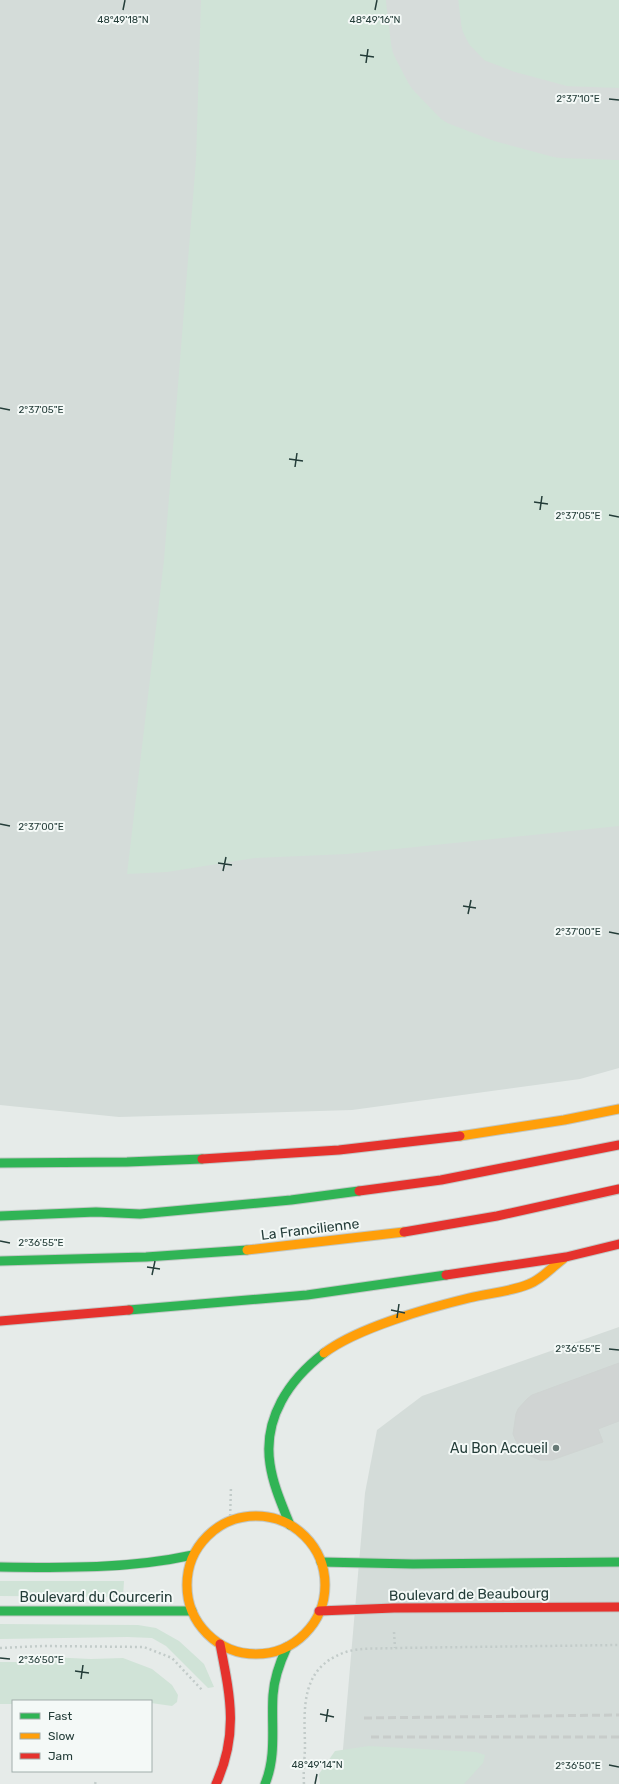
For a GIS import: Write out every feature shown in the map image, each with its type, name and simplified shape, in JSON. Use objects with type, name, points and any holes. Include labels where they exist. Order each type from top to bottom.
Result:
[{"type":"main road","points":[[0,1162],[168,1161],[314,1153],[503,1130],[619,1108]]},
{"type":"main road","points":[[0,1216],[96,1212],[140,1214],[291,1200],[441,1180],[619,1145]]},
{"type":"main road","name":"La Francilienne","points":[[0,1261],[94,1260],[291,1246],[447,1225],[619,1189]]},
{"type":"main road","points":[[0,1321],[307,1295],[566,1257],[619,1244]]},
{"type":"main road","points":[[290,1525],[276,1488],[269,1456],[270,1435],[275,1412],[282,1396],[293,1381],[313,1360],[338,1344],[381,1325],[460,1300],[530,1284],[566,1257]]},
{"type":"main road","points":[[250,1516],[271,1518],[290,1525],[303,1535],[314,1548],[321,1562],[324,1579],[324,1595],[319,1611],[311,1626],[300,1638],[287,1647],[264,1654],[242,1653],[220,1644],[204,1630],[192,1611],[187,1593],[187,1574],[193,1555],[203,1540],[230,1521],[250,1516]]},
{"type":"main road","points":[[0,1567],[108,1567],[165,1562],[193,1555]]},
{"type":"main road","points":[[321,1562],[414,1564],[619,1562]]},
{"type":"main road","name":"Boulevard de Beaubourg","points":[[319,1611],[394,1608],[619,1606]]},
{"type":"main road","name":"Boulevard du Courcerin","points":[[0,1611],[192,1611]]},
{"type":"main road","points":[[216,1784],[221,1775],[231,1737],[230,1694],[220,1644]]},
{"type":"main road","points":[[265,1784],[269,1776],[272,1750],[274,1718],[273,1694],[278,1667],[287,1647]]},
{"type":"path","points":[[230,1521],[231,1486]]},
{"type":"path","points":[[304,1784],[305,1697],[310,1681],[320,1668],[331,1659],[343,1653],[357,1650],[394,1648],[619,1645]]},
{"type":"path","points":[[0,1648],[43,1646],[144,1647],[172,1658],[205,1694],[230,1694]]},
{"type":"shaded area","points":[[0,0],[619,0],[619,1068],[580,1079],[352,1110],[119,1117],[0,1105]]},
{"type":"shaded area","points":[[619,1327],[619,1784],[340,1784],[365,1493],[377,1430],[422,1396]]},
{"type":"green space","points":[[201,0],[399,0],[398,21],[411,78],[429,103],[452,122],[509,141],[560,150],[619,154],[619,826],[347,854],[255,858],[167,872],[127,874],[164,560],[196,160]]},
{"type":"green space","points":[[456,0],[619,0],[619,91],[562,87],[518,76],[475,60],[460,23]]},
{"type":"green space","points":[[0,1581],[124,1581],[123,1597],[0,1596]]},
{"type":"green space","points":[[0,1624],[138,1625],[156,1628],[179,1641],[204,1664],[214,1687],[208,1688],[166,1646],[152,1638],[0,1639]]},
{"type":"green space","points":[[49,1657],[91,1659],[123,1658],[152,1669],[172,1685],[178,1695],[177,1702],[172,1706],[152,1703],[152,1700],[12,1700],[12,1704],[0,1704],[0,1662],[26,1662]]},
{"type":"green space","points":[[369,1746],[476,1752],[485,1755],[483,1763],[464,1784],[320,1784],[319,1774],[335,1751]]},
{"type":"building","points":[[619,1363],[619,1421],[598,1429],[603,1442],[552,1460],[540,1460],[526,1454],[516,1441],[513,1434],[518,1409],[527,1399],[532,1395]]},
{"type":"taxiway","points":[[422,0],[427,41],[440,66],[464,91],[503,106],[562,122],[619,124]]},
{"type":"railway","points":[[364,1718],[619,1715]]},
{"type":"railway","points":[[371,1737],[619,1737]]},
{"type":"traffic: fast","points":[[0,1163],[127,1162],[202,1159]]},
{"type":"traffic: fast","points":[[0,1216],[96,1212],[140,1214],[291,1200],[359,1191]]},
{"type":"traffic: fast","points":[[0,1261],[146,1257],[247,1250]]},
{"type":"traffic: fast","points":[[129,1310],[307,1295],[446,1275]]},
{"type":"traffic: fast","points":[[290,1525],[271,1472],[269,1447],[271,1431],[281,1401],[300,1375],[324,1353]]},
{"type":"traffic: fast","points":[[0,1567],[97,1567],[145,1563],[193,1555]]},
{"type":"traffic: fast","points":[[321,1562],[413,1564],[619,1562]]},
{"type":"traffic: fast","points":[[0,1611],[192,1611]]},
{"type":"traffic: fast","points":[[265,1784],[271,1762],[275,1682],[287,1647]]},
{"type":"traffic: slow","points":[[460,1136],[564,1120],[619,1109]]},
{"type":"traffic: slow","points":[[247,1250],[404,1232]]},
{"type":"traffic: slow","points":[[324,1353],[355,1335],[414,1313],[452,1302],[514,1289],[529,1284],[543,1276],[563,1259]]},
{"type":"traffic: slow","points":[[256,1516],[276,1519],[288,1524],[305,1536],[317,1553],[322,1565],[325,1585],[322,1605],[317,1617],[305,1634],[288,1646],[276,1651],[256,1654],[236,1651],[224,1646],[207,1634],[195,1617],[190,1605],[187,1585],[190,1565],[195,1553],[207,1536],[224,1524],[236,1519],[256,1516]]},
{"type":"traffic: jam","points":[[202,1159],[339,1150],[460,1136]]},
{"type":"traffic: jam","points":[[359,1191],[441,1180],[619,1145]]},
{"type":"traffic: jam","points":[[404,1232],[497,1216],[619,1189]]},
{"type":"traffic: jam","points":[[446,1275],[566,1257],[619,1244]]},
{"type":"traffic: jam","points":[[0,1321],[129,1310]]},
{"type":"traffic: jam","points":[[319,1611],[394,1608],[619,1607]]},
{"type":"traffic: jam","points":[[216,1784],[228,1748],[230,1731],[227,1680],[220,1644]]},
{"type":"place","name":"Au Bon Accueil","points":[[556,1448]]}]
